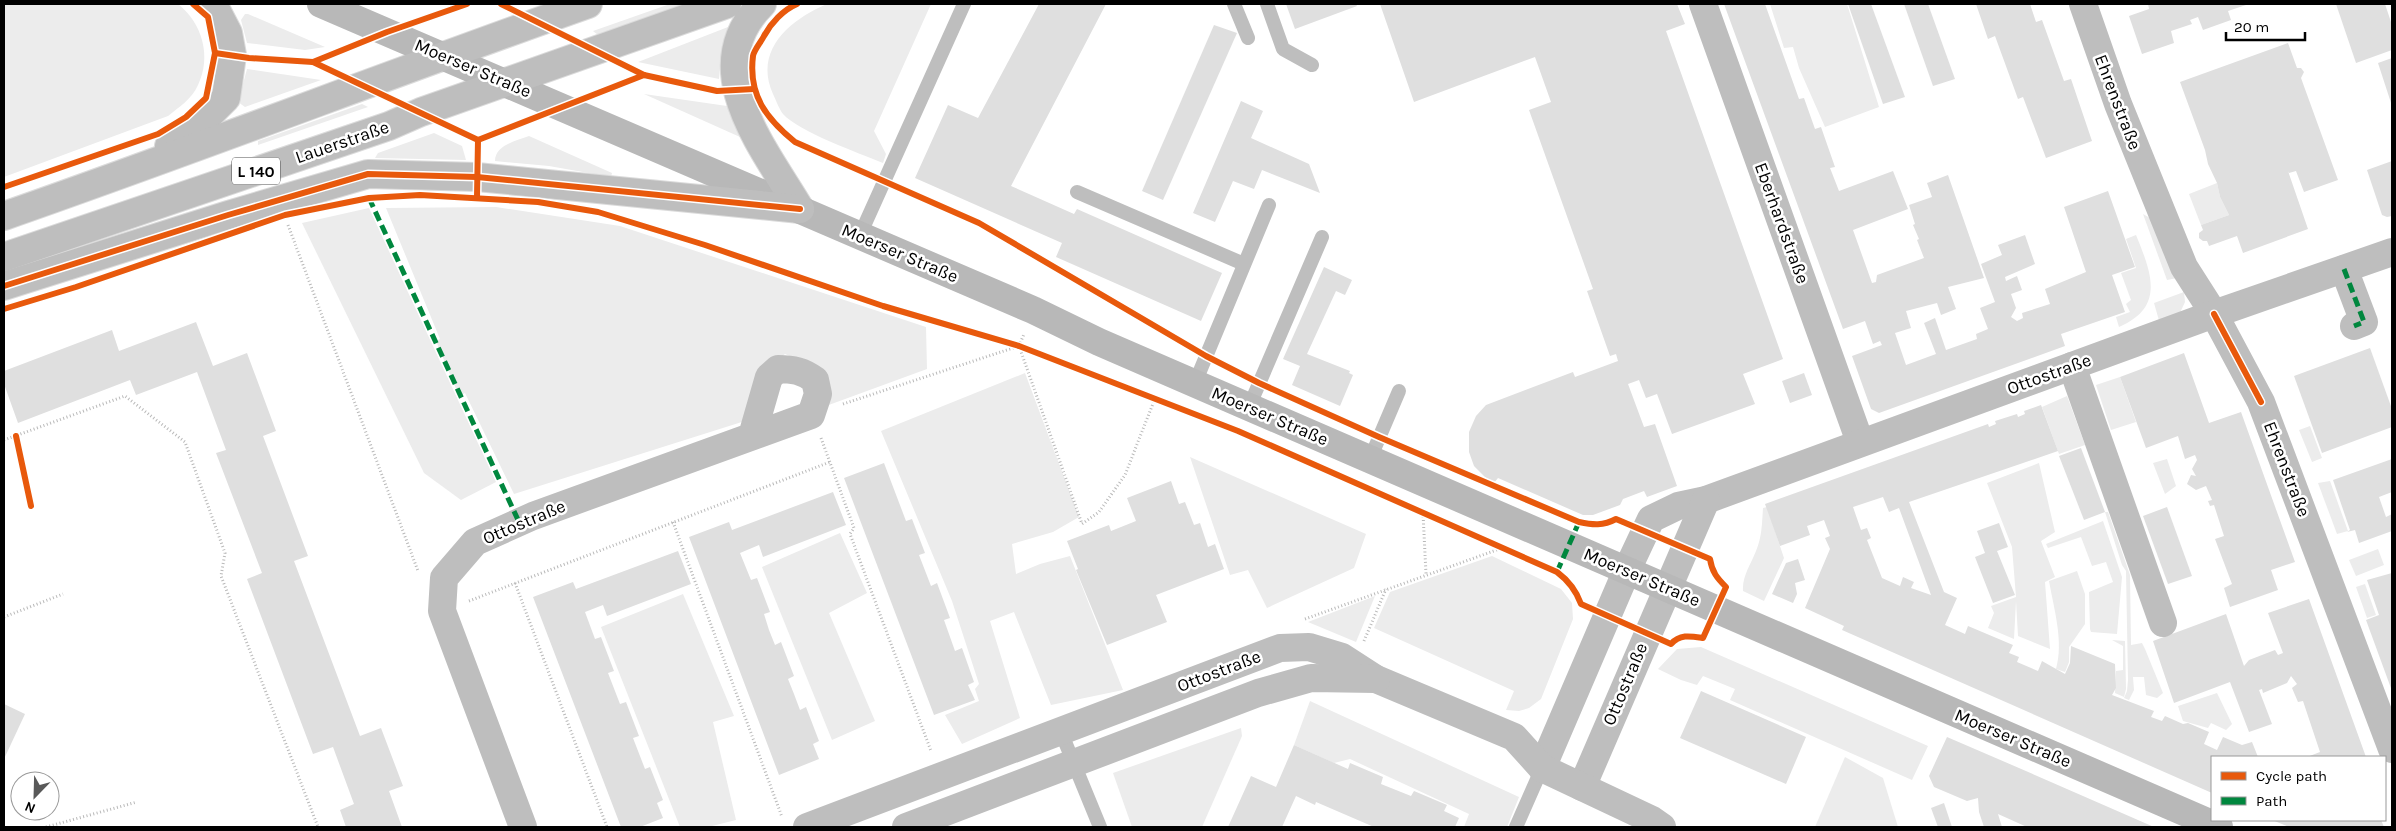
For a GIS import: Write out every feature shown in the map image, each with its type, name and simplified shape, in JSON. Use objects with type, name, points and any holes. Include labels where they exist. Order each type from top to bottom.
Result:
[{"type":"main road","name":"Moerser Straße","points":[[321,4],[444,55],[1033,310],[1249,407],[2219,827]]},
{"type":"street","points":[[126,174],[196,128],[226,98],[232,55],[228,33],[213,4]]},
{"type":"street","name":"L 140","points":[[4,216],[126,174],[444,55],[588,4]]},
{"type":"street","name":"L 140","points":[[508,83],[728,4]]},
{"type":"street","points":[[762,4],[748,18],[735,51],[736,90],[743,112],[800,209]]},
{"type":"street","name":"Eberhardstraße","points":[[1703,4],[1860,442]]},
{"type":"street","name":"Ehrenstraße","points":[[2083,4],[2118,104],[2184,267],[2214,314],[2261,402],[2392,749]]},
{"type":"street","name":"Lauerstraße","points":[[4,257],[390,126],[421,112],[508,83]]},
{"type":"street","points":[[4,286],[219,218],[368,174],[477,177],[800,209]]},
{"type":"street","name":"Ottostraße","points":[[1542,768],[1627,570],[1651,519],[1678,506],[1706,500],[1860,442],[2214,314],[2392,252]]},
{"type":"street","points":[[2344,269],[2364,322],[2354,326]]},
{"type":"street","points":[[2072,366],[2163,623]]},
{"type":"street","points":[[752,436],[769,378],[778,369],[802,371],[815,380],[818,394],[811,415]]},
{"type":"street","name":"Ottostraße","points":[[523,827],[442,611],[444,578],[475,542],[533,516],[811,415]]},
{"type":"street","name":"Ottostraße","points":[[1582,787],[1706,500]]},
{"type":"street","name":"Ottostraße","points":[[807,827],[1280,648],[1309,647],[1342,657],[1376,679],[1514,737],[1542,768],[1652,820],[1662,827]]},
{"type":"street","name":"Ottostraße","points":[[906,827],[1258,693],[1311,678],[1376,679]]},
{"type":"lane","points":[[860,235],[964,4]]},
{"type":"lane","points":[[1234,4],[1248,38]]},
{"type":"lane","points":[[1267,4],[1283,49],[1312,65]]},
{"type":"lane","points":[[1077,192],[1244,264]]},
{"type":"lane","points":[[1195,383],[1269,205]]},
{"type":"lane","points":[[1249,407],[1322,237]]},
{"type":"lane","points":[[1370,459],[1399,391]]},
{"type":"lane","points":[[1061,732],[1100,827]]},
{"type":"lane","points":[[1516,827],[1542,768]]},
{"type":"path","points":[[285,215],[424,588],[442,611],[830,462]]},
{"type":"path","points":[[1033,310],[1019,346],[1082,524],[1099,512],[1125,475],[1165,370]]},
{"type":"path","points":[[940,777],[850,534],[854,528],[811,415],[1019,346]]},
{"type":"path","points":[[4,440],[125,396],[185,442],[225,553],[221,576],[318,827]]},
{"type":"path","points":[[1423,513],[1426,574]]},
{"type":"path","points":[[673,522],[782,818]]},
{"type":"path","points":[[1302,620],[1502,548]]},
{"type":"path","points":[[515,583],[607,827]]},
{"type":"path","points":[[4,617],[63,594]]},
{"type":"path","points":[[46,827],[137,802]]},
{"type":"shaded area","points":[[4,4],[178,4],[199,30],[202,41],[204,63],[198,85],[189,99],[168,116],[4,177]]},
{"type":"shaded area","points":[[670,4],[685,4],[598,35],[593,31]]},
{"type":"shaded area","points":[[827,4],[931,4],[874,131],[886,154],[883,163],[830,142],[802,128],[783,114],[773,94],[768,78],[768,63],[772,50],[779,38],[801,18]]},
{"type":"shaded area","points":[[1770,4],[1847,4],[1879,107],[1825,127],[1799,68],[1793,47],[1784,48]]},
{"type":"shaded area","points":[[245,14],[325,47],[305,50],[247,43],[241,20]]},
{"type":"shaded area","points":[[728,27],[730,28],[722,46],[719,79],[638,62]]},
{"type":"shaded area","points":[[247,69],[321,80],[245,107],[238,102]]},
{"type":"shaded area","points":[[644,94],[727,106],[743,137],[740,137]]},
{"type":"shaded area","points":[[362,104],[368,107],[258,145],[258,141]]},
{"type":"shaded area","points":[[434,133],[462,146],[466,160],[375,158],[378,153]]},
{"type":"shaded area","points":[[529,136],[612,173],[611,177],[549,166],[495,161],[498,151],[502,147]]},
{"type":"shaded area","points":[[2217,183],[2220,197],[2229,215],[2201,225],[2189,194]]},
{"type":"shaded area","points":[[496,207],[620,226],[926,327],[927,369],[826,406],[823,371],[785,354],[762,372],[745,421],[514,494],[465,393],[459,396],[436,341],[440,339],[386,208]]},
{"type":"shaded area","points":[[369,208],[496,482],[461,500],[424,473],[302,223]]},
{"type":"shaded area","points":[[2143,214],[2150,218],[2177,278],[2167,280]]},
{"type":"shaded area","points":[[2136,235],[2150,275],[2149,299],[2144,309],[2134,319],[2119,327],[2116,317],[2130,312],[2126,304],[2131,300],[2121,273],[2136,268],[2126,239]]},
{"type":"shaded area","points":[[2184,292],[2185,302],[2179,315],[2160,324],[2154,303]]},
{"type":"shaded area","points":[[1025,373],[1079,517],[1053,532],[1012,544],[1016,574],[1040,564],[1070,556],[1123,690],[1051,705],[1014,612],[990,621],[1020,718],[962,744],[945,715],[979,701],[975,689],[979,684],[952,601],[881,431]]},
{"type":"shaded area","points":[[2120,377],[2136,422],[2111,430],[2096,385]]},
{"type":"shaded area","points":[[2067,396],[2085,445],[2059,454],[2042,407]]},
{"type":"shaded area","points":[[2310,426],[2322,458],[2312,462],[2299,430]]},
{"type":"shaded area","points":[[1190,457],[1366,534],[1354,568],[1267,608],[1248,570],[1230,575]]},
{"type":"shaded area","points":[[2167,459],[2176,486],[2165,494],[2153,463]]},
{"type":"shaded area","points":[[2039,463],[2055,532],[2041,541],[2055,577],[2045,582],[2050,649],[2018,636],[2016,601],[2014,639],[1988,628],[1994,613],[1991,606],[2016,597],[2012,547],[1987,483]]},
{"type":"shaded area","points":[[2330,481],[2348,531],[2337,534],[2318,483]]},
{"type":"shaded area","points":[[1767,507],[1784,558],[1764,601],[1743,591],[1743,586],[1745,575],[1759,540],[1763,508]]},
{"type":"shaded area","points":[[2105,512],[2108,512],[2130,575],[2131,645],[2142,643],[2145,649],[2163,693],[2157,698],[2146,695],[2144,677],[2133,677],[2134,690],[2129,700],[2124,698],[2128,680],[2126,571],[2122,565]]},
{"type":"shaded area","points":[[2103,521],[2122,577],[2117,634],[2091,632],[2090,629],[2089,592],[2113,582],[2106,562],[2092,566],[2081,537],[2048,548],[2046,544]]},
{"type":"shaded area","points":[[840,533],[867,593],[829,613],[875,721],[832,740],[762,567]]},
{"type":"shaded area","points":[[2378,549],[2384,565],[2356,576],[2349,560]]},
{"type":"shaded area","points":[[1492,556],[1561,589],[1572,603],[1573,619],[1541,699],[1529,708],[1519,711],[1506,710],[1514,691],[1374,628],[1390,592]]},
{"type":"shaded area","points":[[2077,571],[2085,594],[2085,624],[2069,647],[2069,662],[2065,672],[2056,669],[2059,637],[2049,581]]},
{"type":"shaded area","points":[[2365,584],[2376,615],[2367,618],[2356,587]]},
{"type":"shaded area","points":[[683,594],[734,716],[713,722],[736,820],[708,827],[680,827],[601,627]]},
{"type":"shaded area","points":[[1375,596],[1356,642],[1308,622]]},
{"type":"shaded area","points":[[2112,640],[2125,641],[2126,689],[2124,697],[2115,693],[2116,671],[2123,670],[2123,646]]},
{"type":"shaded area","points":[[1701,647],[1928,746],[1912,780],[1730,700],[1735,689],[1703,676],[1697,685],[1658,669],[1677,649]]},
{"type":"shaded area","points":[[2217,693],[2232,724],[2226,730],[2211,723],[2208,728],[2183,721],[2178,706]]},
{"type":"shaded area","points":[[1310,701],[1519,797],[1507,827],[1464,827],[1469,814],[1350,759],[1334,763],[1294,745]]},
{"type":"shaded area","points":[[1241,728],[1242,736],[1202,827],[1132,827],[1113,773]]},
{"type":"shaded area","points":[[1845,757],[1883,778],[1898,827],[1815,827]]},
{"type":"building","points":[[1039,4],[1106,4],[1011,186],[1074,214],[1077,209],[1222,273],[1201,321],[1056,257],[1062,243],[915,178],[948,105],[978,118]]},
{"type":"building","points":[[1286,4],[1356,4],[1357,6],[1295,29]]},
{"type":"building","points":[[1380,4],[1677,4],[1685,24],[1666,31],[1783,359],[1743,374],[1755,404],[1672,434],[1657,394],[1646,398],[1639,380],[1628,384],[1644,427],[1655,424],[1677,486],[1647,497],[1644,491],[1623,499],[1620,505],[1593,515],[1583,515],[1498,478],[1494,483],[1474,466],[1469,452],[1469,432],[1476,416],[1486,405],[1573,372],[1575,377],[1618,361],[1616,354],[1610,356],[1587,291],[1593,289],[1529,110],[1551,102],[1535,57],[1414,102]]},
{"type":"building","points":[[1724,4],[1765,4],[1799,99],[1804,98],[1815,129],[1821,127],[1835,167],[1830,168],[1839,191],[1893,171],[1908,209],[1853,230],[1872,283],[1876,282],[1877,275],[1924,258],[1917,240],[1919,239],[1913,225],[1915,224],[1909,205],[1932,197],[1927,183],[1948,175],[1984,278],[1948,287],[1956,309],[1941,315],[1937,303],[1906,311],[1911,328],[1895,333],[1906,365],[1936,354],[1924,323],[1935,318],[1946,350],[1977,339],[1976,334],[1988,329],[1980,308],[1995,302],[1981,264],[2002,255],[1998,245],[2025,235],[2035,264],[2005,277],[2006,281],[2017,276],[2022,290],[2011,294],[2016,308],[2011,317],[2017,321],[2023,318],[2022,313],[2050,304],[2045,289],[2086,272],[2064,207],[2108,191],[2135,267],[2112,275],[2125,312],[2061,334],[2065,346],[1879,413],[1871,409],[1852,356],[1882,345],[1880,341],[1873,344],[1865,321],[1843,329]]},
{"type":"building","points":[[1848,4],[1871,4],[1905,97],[1883,104]]},
{"type":"building","points":[[1904,4],[1928,4],[1955,79],[1933,86]]},
{"type":"building","points":[[1976,4],[2030,4],[2036,22],[2042,20],[2064,81],[2071,79],[2092,141],[2046,158],[2023,97],[2018,99],[1995,36],[1988,39]]},
{"type":"building","points":[[2148,4],[2249,4],[2228,11],[2231,20],[2203,30],[2198,17],[2190,20],[2192,24],[2171,31],[2174,43],[2142,54],[2129,16],[2149,9]]},
{"type":"building","points":[[2336,4],[2385,4],[2392,25],[2392,50],[2356,63]]},
{"type":"building","points":[[1214,25],[1237,33],[1163,200],[1142,191]]},
{"type":"building","points":[[2288,43],[2297,68],[2301,68],[2304,72],[2301,78],[2338,180],[2304,192],[2296,171],[2289,173],[2288,171],[2308,229],[2243,253],[2237,236],[2209,246],[2207,241],[2199,238],[2199,233],[2203,230],[2201,225],[2229,215],[2220,197],[2217,183],[2208,164],[2205,150],[2180,82]]},
{"type":"building","points":[[2392,58],[2392,106],[2378,63]]},
{"type":"building","points":[[1241,101],[1263,111],[1251,138],[1309,164],[1320,193],[1262,170],[1254,189],[1233,181],[1215,222],[1193,213]]},
{"type":"building","points":[[2392,161],[2392,216],[2387,217],[2382,215],[2367,170]]},
{"type":"building","points":[[1324,267],[1352,280],[1345,295],[1336,291],[1307,354],[1350,371],[1349,373],[1353,375],[1340,406],[1292,385],[1300,366],[1283,359]]},
{"type":"building","points":[[196,322],[213,366],[247,353],[276,431],[263,436],[308,556],[294,561],[360,736],[381,728],[403,786],[389,791],[402,827],[346,827],[340,810],[354,804],[333,747],[313,754],[247,579],[262,573],[216,453],[226,450],[197,372],[136,395],[130,380],[18,423],[4,384],[4,371],[112,330],[119,351]]},
{"type":"building","points":[[2370,348],[2392,409],[2392,427],[2322,453],[2294,376]]},
{"type":"building","points":[[2184,353],[2209,423],[2241,412],[2295,562],[2271,570],[2278,590],[2230,607],[2224,588],[2232,584],[2215,539],[2224,536],[2214,505],[2210,506],[2208,501],[2212,500],[2206,486],[2196,490],[2187,484],[2191,475],[2196,476],[2192,469],[2197,460],[2195,455],[2185,459],[2178,436],[2146,448],[2120,377]]},
{"type":"building","points":[[1804,373],[1812,395],[1790,403],[1782,381]]},
{"type":"building","points":[[2041,405],[2058,451],[1909,502],[1944,592],[1957,598],[1945,625],[1965,634],[1968,626],[2013,645],[2009,653],[2019,657],[2017,662],[2038,671],[2042,661],[2065,674],[2070,663],[2071,646],[2115,664],[2116,688],[2112,695],[2154,711],[2151,717],[2162,721],[2165,716],[2209,732],[2204,744],[2217,750],[2223,737],[2242,745],[2252,742],[2258,756],[2211,756],[2211,793],[1842,630],[1844,626],[1805,608],[1830,549],[1825,538],[1830,536],[1824,520],[1807,526],[1810,535],[1780,546],[1765,504],[1988,424],[1989,427],[1996,424],[1995,421],[2017,414],[2018,417],[2025,414],[2024,411]],"holes":[[[1883,497],[1889,512],[1899,508],[1931,595],[1911,588],[1914,582],[1903,577],[1900,586],[1882,578],[1867,540],[1871,538],[1867,528],[1861,530],[1853,507]]]},
{"type":"building","points":[[2081,448],[2105,512],[2084,520],[2059,456]]},
{"type":"building","points":[[2392,459],[2392,492],[2379,497],[2386,517],[2392,514],[2392,531],[2359,543],[2355,530],[2347,532],[2350,530],[2333,480]]},
{"type":"building","points":[[884,463],[906,521],[912,519],[925,553],[919,555],[931,586],[937,583],[950,618],[944,620],[955,651],[962,648],[974,682],[968,685],[975,700],[934,715],[844,478]]},
{"type":"building","points":[[1171,481],[1179,504],[1185,502],[1194,525],[1200,523],[1208,547],[1215,544],[1224,569],[1156,595],[1167,622],[1107,645],[1076,570],[1078,569],[1067,541],[1109,525],[1111,531],[1136,521],[1127,498]]},
{"type":"building","points":[[833,492],[846,525],[763,557],[759,545],[740,553],[751,580],[757,578],[770,612],[764,614],[769,630],[775,645],[781,642],[794,676],[788,679],[800,710],[806,707],[819,741],[813,744],[819,759],[779,775],[689,537],[729,522],[732,530]]},
{"type":"building","points":[[2167,507],[2192,576],[2168,584],[2143,516]]},
{"type":"building","points":[[1999,523],[2008,547],[1997,551],[2015,595],[1993,603],[1975,557],[1985,553],[1977,531]]},
{"type":"building","points":[[678,551],[691,584],[607,616],[603,605],[585,612],[595,639],[601,637],[614,671],[608,673],[620,704],[626,702],[639,736],[633,738],[645,769],[650,767],[663,800],[657,803],[663,818],[640,827],[621,827],[533,597],[573,582],[576,589]]},
{"type":"building","points":[[1798,559],[1805,580],[1795,583],[1797,594],[1793,603],[1772,594],[1786,563]]},
{"type":"building","points":[[2392,573],[2392,691],[2366,620],[2379,615],[2367,580]]},
{"type":"building","points":[[2309,599],[2366,756],[2310,756],[2320,752],[2303,701],[2298,702],[2292,688],[2297,684],[2291,676],[2287,683],[2263,693],[2262,689],[2259,690],[2272,724],[2249,732],[2230,682],[2174,703],[2153,641],[2226,614],[2244,666],[2249,660],[2275,650],[2278,655],[2283,653],[2268,613]]},
{"type":"building","points":[[1701,691],[1806,737],[1786,784],[1680,738]]},
{"type":"building","points":[[4,704],[25,714],[4,759]]},
{"type":"building","points":[[1947,737],[2154,827],[2027,827],[1998,814],[2002,827],[1984,827],[1979,812],[1978,798],[1967,801],[1934,787],[1929,776]]},
{"type":"building","points":[[1294,745],[1348,769],[1350,763],[1383,777],[1381,784],[1411,796],[1414,791],[1447,805],[1444,811],[1459,818],[1455,827],[1374,827],[1316,802],[1315,805],[1296,796],[1282,827],[1228,827],[1251,776],[1276,787]]},
{"type":"building","points":[[1944,803],[1952,827],[1938,827],[1931,808]]},
{"type":"building","points":[[2274,821],[2381,821],[2384,827],[2289,827]]},
{"type":"marked path","points":[[369,198],[519,522]]},
{"type":"marked path","points":[[2344,269],[2364,322],[2354,326]]},
{"type":"marked path","points":[[1557,572],[1579,522]]},
{"type":"cycle path","points":[[4,187],[158,134],[186,117],[206,98],[215,53],[208,17],[193,4]]},
{"type":"cycle path","points":[[215,53],[249,58],[313,62],[387,32],[467,4]]},
{"type":"cycle path","points":[[501,4],[644,75]]},
{"type":"cycle path","points":[[4,309],[76,287],[285,215],[369,198],[420,195],[538,202],[598,212],[705,245],[883,306],[1019,346],[1238,431],[1557,572],[1572,586],[1581,604],[1671,644],[1682,637],[1703,638],[1726,587],[1715,574],[1710,559],[1616,519],[1598,524],[1579,522],[1379,437],[1259,383],[1206,356],[979,223],[795,142],[776,124],[762,105],[757,95],[752,70],[753,56],[767,31],[782,13],[797,4]]},
{"type":"cycle path","points":[[313,62],[478,140],[477,197]]},
{"type":"cycle path","points":[[478,140],[644,75],[717,91],[754,89]]},
{"type":"cycle path","points":[[4,286],[228,215],[368,174],[477,177],[800,209]]},
{"type":"cycle path","points":[[2214,314],[2261,402]]},
{"type":"cycle path","points":[[16,436],[31,506]]}]
